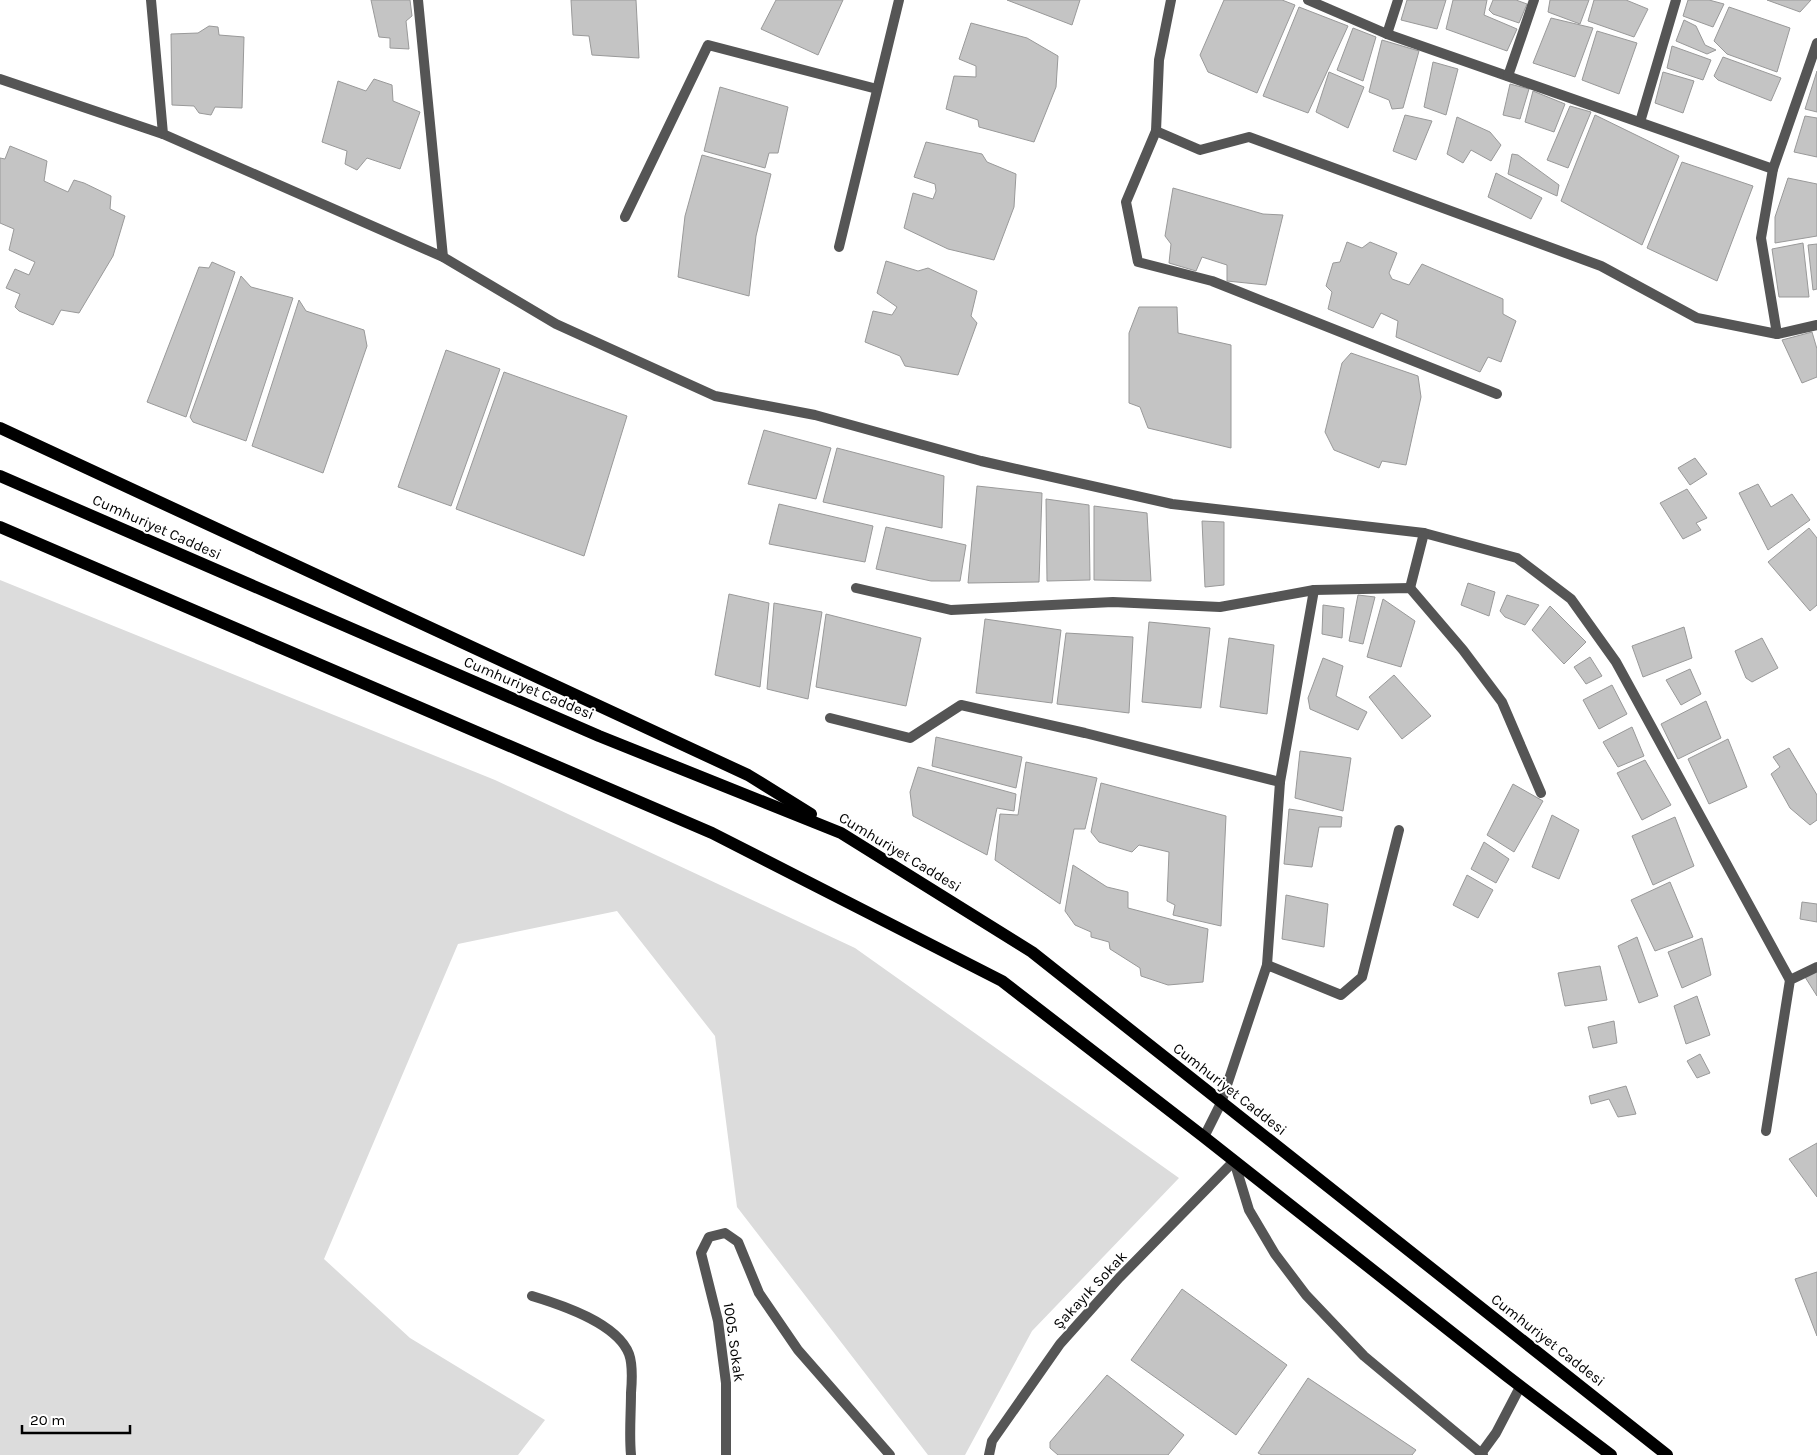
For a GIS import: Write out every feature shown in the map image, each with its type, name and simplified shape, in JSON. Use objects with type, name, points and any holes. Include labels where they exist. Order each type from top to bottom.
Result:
[{"type":"main road","points":[[0,428],[748,775],[841,833]]},
{"type":"main road","name":"Cumhuriyet Caddesi","points":[[0,476],[598,736],[841,833],[1032,952],[1667,1455]]},
{"type":"main road","points":[[0,527],[730,842],[1002,981],[1204,1137],[1520,1387],[1611,1455]]},
{"type":"street","points":[[151,0],[163,134]]},
{"type":"street","points":[[418,0],[443,257]]},
{"type":"street","points":[[839,247],[899,0]]},
{"type":"street","points":[[1171,0],[1159,60],[1156,131],[1126,202],[1138,262],[1212,281],[1497,394]]},
{"type":"street","points":[[1308,0],[1387,34],[1773,169]]},
{"type":"street","points":[[1387,34],[1398,0]]},
{"type":"street","points":[[1508,76],[1534,0]]},
{"type":"street","points":[[1640,122],[1676,0]]},
{"type":"street","points":[[1777,334],[1761,238],[1773,169],[1817,42]]},
{"type":"street","points":[[625,217],[708,45],[877,89]]},
{"type":"street","points":[[0,79],[15,86],[163,134],[443,257],[556,324],[714,396],[815,415],[981,461],[1172,504],[1424,533],[1517,558],[1571,599],[1616,662],[1790,980],[1766,1131]]},
{"type":"street","points":[[1156,131],[1200,150],[1249,137],[1601,266],[1697,318],[1777,334],[1817,325]]},
{"type":"street","points":[[1410,588],[1424,533]]},
{"type":"street","points":[[856,588],[951,610],[1112,602],[1220,607],[1314,590],[1410,588]]},
{"type":"street","points":[[1410,588],[1463,650],[1502,702],[1541,793]]},
{"type":"street","points":[[1204,1137],[1221,1103],[1267,965],[1280,782],[1314,590]]},
{"type":"street","points":[[830,718],[910,738],[961,705],[1084,733],[1280,782]]},
{"type":"street","points":[[1267,965],[1341,995],[1362,977],[1399,830]]},
{"type":"street","points":[[1790,980],[1817,967]]},
{"type":"street","points":[[1234,1161],[1249,1210],[1275,1254],[1306,1295],[1364,1356],[1482,1455],[1520,1387]]},
{"type":"street","name":"Şakayık Sokak","points":[[988,1455],[992,1441],[1060,1344],[1119,1278],[1234,1161]]},
{"type":"street","name":"1005. Sokak","points":[[726,1455],[726,1383],[718,1322],[701,1253],[709,1237],[725,1233],[738,1242],[759,1293],[798,1350],[890,1455]]},
{"type":"street","points":[[532,1296],[565,1306],[589,1317],[622,1342],[630,1355],[632,1378],[631,1455]]},
{"type":"shaded area","points":[[0,580],[495,780],[855,948],[1179,1178],[1032,1331],[965,1455],[928,1455],[737,1207],[715,1036],[617,911],[458,944],[324,1259],[410,1338],[545,1420],[518,1455],[0,1455]]},
{"type":"building","points":[[371,0],[410,0],[412,16],[406,21],[409,49],[390,48],[390,38],[379,37]]},
{"type":"building","points":[[571,0],[636,0],[639,58],[592,55],[589,36],[573,35]]},
{"type":"building","points":[[776,0],[843,0],[818,55],[761,29]]},
{"type":"building","points":[[1007,0],[1080,0],[1072,25]]},
{"type":"building","points":[[1224,0],[1282,0],[1295,5],[1257,93],[1208,72],[1200,55]]},
{"type":"building","points":[[1407,0],[1446,0],[1437,29],[1401,20]]},
{"type":"building","points":[[1453,0],[1487,0],[1484,15],[1517,29],[1507,51],[1446,29]]},
{"type":"building","points":[[1493,0],[1516,0],[1527,4],[1519,23],[1493,14],[1489,10]]},
{"type":"building","points":[[1550,0],[1589,0],[1580,24],[1548,12]]},
{"type":"building","points":[[1594,0],[1626,0],[1648,9],[1634,37],[1588,21]]},
{"type":"building","points":[[1688,0],[1709,0],[1724,4],[1713,27],[1683,16]]},
{"type":"building","points":[[1767,0],[1811,0],[1800,12]]},
{"type":"building","points":[[1299,7],[1348,26],[1308,113],[1263,96]]},
{"type":"building","points":[[1729,7],[1790,28],[1777,72],[1727,54],[1714,41]]},
{"type":"building","points":[[1551,18],[1593,28],[1575,77],[1533,63]]},
{"type":"building","points":[[1684,20],[1696,26],[1705,45],[1716,50],[1707,54],[1676,41]]},
{"type":"building","points":[[971,23],[1027,38],[1058,56],[1056,87],[1034,142],[979,127],[978,120],[946,109],[954,76],[976,77],[976,66],[959,59]]},
{"type":"building","points":[[209,26],[218,27],[219,35],[244,37],[242,108],[215,107],[211,115],[199,113],[194,106],[172,105],[171,34],[198,33]]},
{"type":"building","points":[[1353,28],[1376,37],[1363,81],[1337,70]]},
{"type":"building","points":[[1597,31],[1637,43],[1619,94],[1582,80]]},
{"type":"building","points":[[1382,40],[1419,51],[1403,108],[1392,109],[1389,100],[1369,92]]},
{"type":"building","points":[[1672,46],[1711,60],[1703,80],[1667,68]]},
{"type":"building","points":[[1723,57],[1781,78],[1771,101],[1718,80],[1714,76]]},
{"type":"building","points":[[1433,62],[1458,69],[1446,115],[1424,107]]},
{"type":"building","points":[[1817,71],[1817,112],[1805,109]]},
{"type":"building","points":[[1329,72],[1364,87],[1348,128],[1316,112]]},
{"type":"building","points":[[1663,72],[1694,81],[1683,113],[1655,103]]},
{"type":"building","points":[[374,79],[392,85],[393,101],[420,112],[400,169],[367,158],[357,170],[345,164],[347,151],[322,142],[338,81],[366,91]]},
{"type":"building","points":[[1510,84],[1529,89],[1520,119],[1503,115]]},
{"type":"building","points":[[720,87],[788,107],[778,153],[769,153],[765,168],[704,151]]},
{"type":"building","points":[[1533,91],[1565,104],[1554,132],[1525,122]]},
{"type":"building","points":[[1570,106],[1591,112],[1568,168],[1547,160]]},
{"type":"building","points":[[1405,115],[1432,121],[1416,160],[1393,151]]},
{"type":"building","points":[[1595,115],[1679,156],[1642,245],[1561,201]]},
{"type":"building","points":[[1805,116],[1817,118],[1817,157],[1794,152]]},
{"type":"building","points":[[1457,117],[1490,132],[1501,145],[1491,161],[1471,150],[1463,163],[1447,154]]},
{"type":"building","points":[[926,142],[982,154],[987,162],[1016,174],[1014,207],[994,260],[948,249],[904,228],[913,193],[933,199],[936,191],[935,184],[914,177]]},
{"type":"building","points":[[10,146],[47,161],[44,181],[68,192],[74,180],[84,183],[111,196],[110,209],[125,216],[113,256],[79,313],[61,310],[53,325],[19,311],[15,307],[20,294],[6,288],[15,269],[29,275],[35,262],[9,250],[14,229],[0,223],[0,158],[5,159]]},
{"type":"building","points":[[1512,154],[1518,155],[1559,185],[1557,196],[1508,174]]},
{"type":"building","points":[[702,155],[771,174],[756,236],[749,296],[678,277],[685,216]]},
{"type":"building","points":[[1682,162],[1753,186],[1717,281],[1647,248]]},
{"type":"building","points":[[1496,173],[1542,198],[1531,219],[1488,197]]},
{"type":"building","points":[[1788,178],[1817,184],[1817,236],[1775,243],[1775,217]]},
{"type":"building","points":[[1173,188],[1263,214],[1283,215],[1266,285],[1227,281],[1227,265],[1202,257],[1196,271],[1169,263],[1171,244],[1165,236]]},
{"type":"building","points":[[1347,242],[1362,248],[1370,242],[1397,253],[1389,273],[1392,279],[1409,285],[1422,264],[1503,299],[1503,314],[1516,321],[1501,362],[1488,357],[1480,372],[1396,337],[1398,321],[1381,313],[1373,328],[1328,309],[1332,292],[1326,286],[1333,263],[1340,262]]},
{"type":"building","points":[[1803,243],[1809,297],[1779,297],[1772,249]]},
{"type":"building","points":[[1817,244],[1817,289],[1813,290],[1808,245]]},
{"type":"building","points":[[886,261],[918,271],[928,268],[977,291],[971,316],[977,323],[958,375],[905,366],[900,356],[865,342],[873,311],[892,315],[897,307],[877,293]]},
{"type":"building","points":[[212,262],[235,272],[186,417],[147,402],[199,267],[209,268]]},
{"type":"building","points":[[241,276],[251,287],[293,298],[246,441],[193,422],[190,417]]},
{"type":"building","points":[[299,300],[306,311],[364,330],[367,346],[323,473],[252,446]]},
{"type":"building","points":[[1139,307],[1177,307],[1178,333],[1231,345],[1231,448],[1148,428],[1140,407],[1129,403],[1129,333]]},
{"type":"building","points":[[1812,332],[1817,349],[1817,377],[1802,383],[1782,340]]},
{"type":"building","points":[[446,350],[500,369],[451,506],[398,487]]},
{"type":"building","points":[[1351,353],[1418,376],[1421,397],[1406,465],[1382,461],[1379,468],[1334,450],[1325,432],[1342,363]]},
{"type":"building","points":[[504,372],[627,416],[584,556],[456,509]]},
{"type":"building","points":[[764,430],[831,448],[816,499],[748,484]]},
{"type":"building","points":[[837,448],[944,476],[942,528],[823,502]]},
{"type":"building","points":[[1695,458],[1707,474],[1690,485],[1678,468]]},
{"type":"building","points":[[1758,484],[1771,507],[1792,494],[1810,520],[1768,550],[1739,493]]},
{"type":"building","points":[[977,486],[1042,493],[1039,582],[968,583]]},
{"type":"building","points":[[1687,489],[1707,518],[1696,523],[1701,530],[1683,539],[1660,503]]},
{"type":"building","points":[[1046,499],[1089,505],[1090,580],[1047,581]]},
{"type":"building","points":[[779,504],[873,526],[865,562],[769,544]]},
{"type":"building","points":[[1094,506],[1147,513],[1151,581],[1094,580]]},
{"type":"building","points":[[1202,521],[1224,522],[1224,585],[1205,587]]},
{"type":"building","points":[[886,527],[966,545],[960,581],[931,581],[876,569]]},
{"type":"building","points":[[1809,528],[1817,538],[1817,605],[1810,611],[1768,562]]},
{"type":"building","points":[[1468,583],[1495,592],[1489,616],[1461,605]]},
{"type":"building","points":[[729,594],[769,603],[760,687],[715,675]]},
{"type":"building","points":[[1358,595],[1375,597],[1363,644],[1349,641]]},
{"type":"building","points":[[1507,595],[1539,605],[1525,625],[1505,617],[1500,611]]},
{"type":"building","points":[[1383,599],[1415,621],[1401,667],[1367,657]]},
{"type":"building","points":[[774,603],[822,612],[808,699],[767,689]]},
{"type":"building","points":[[1323,605],[1344,608],[1342,638],[1322,634]]},
{"type":"building","points":[[1550,606],[1586,642],[1564,664],[1532,630]]},
{"type":"building","points":[[826,614],[921,638],[906,706],[816,687]]},
{"type":"building","points":[[985,619],[1061,630],[1052,703],[976,693]]},
{"type":"building","points":[[1149,622],[1210,628],[1201,708],[1142,702]]},
{"type":"building","points":[[1684,627],[1692,658],[1643,677],[1632,646]]},
{"type":"building","points":[[1066,633],[1133,637],[1129,713],[1057,704]]},
{"type":"building","points":[[1229,638],[1274,645],[1267,714],[1220,707]]},
{"type":"building","points":[[1762,638],[1778,668],[1752,682],[1746,678],[1735,651]]},
{"type":"building","points":[[1590,657],[1602,676],[1586,684],[1574,667]]},
{"type":"building","points":[[1323,658],[1343,666],[1336,696],[1367,712],[1358,730],[1310,709],[1308,698]]},
{"type":"building","points":[[1690,669],[1701,694],[1681,705],[1666,680]]},
{"type":"building","points":[[1394,675],[1431,716],[1402,739],[1369,697]]},
{"type":"building","points":[[1612,685],[1627,714],[1599,729],[1583,700]]},
{"type":"building","points":[[1706,701],[1721,738],[1678,759],[1661,724]]},
{"type":"building","points":[[1632,727],[1644,756],[1618,767],[1603,742]]},
{"type":"building","points":[[936,737],[1022,757],[1016,788],[932,766]]},
{"type":"building","points":[[1728,739],[1747,787],[1709,804],[1688,759]]},
{"type":"building","points":[[1789,748],[1817,795],[1817,820],[1810,825],[1790,808],[1771,774],[1780,767],[1773,757]]},
{"type":"building","points":[[1300,751],[1351,758],[1343,811],[1295,798]]},
{"type":"building","points":[[1645,760],[1671,805],[1642,820],[1617,773]]},
{"type":"building","points":[[1026,762],[1097,778],[1085,829],[1074,829],[1060,904],[995,860],[1000,814],[1018,815]]},
{"type":"building","points":[[918,767],[1016,794],[1014,811],[997,808],[987,855],[913,816],[910,792]]},
{"type":"building","points":[[1101,783],[1226,816],[1221,926],[1173,915],[1175,905],[1167,901],[1169,852],[1139,845],[1132,852],[1099,842],[1091,832]]},
{"type":"building","points":[[1513,784],[1543,801],[1514,852],[1487,835]]},
{"type":"building","points":[[1289,809],[1342,817],[1341,827],[1319,827],[1312,867],[1284,864]]},
{"type":"building","points":[[1552,815],[1579,830],[1559,879],[1532,867]]},
{"type":"building","points":[[1675,817],[1694,866],[1653,885],[1632,836]]},
{"type":"building","points":[[1484,842],[1509,859],[1496,883],[1471,869]]},
{"type":"building","points":[[1073,865],[1107,887],[1128,892],[1128,908],[1208,929],[1203,982],[1168,985],[1141,976],[1140,968],[1110,949],[1109,942],[1091,937],[1091,932],[1075,925],[1065,911]]},
{"type":"building","points":[[1467,875],[1493,890],[1478,918],[1453,905]]},
{"type":"building","points":[[1670,882],[1693,937],[1655,951],[1631,900]]},
{"type":"building","points":[[1286,895],[1328,904],[1324,947],[1282,939]]},
{"type":"building","points":[[1802,902],[1817,904],[1817,922],[1800,919]]},
{"type":"building","points":[[1637,937],[1658,996],[1639,1003],[1618,946]]},
{"type":"building","points":[[1702,938],[1711,975],[1682,988],[1668,952]]},
{"type":"building","points":[[1600,966],[1607,1000],[1565,1006],[1558,973]]},
{"type":"building","points":[[1817,971],[1817,996],[1805,977]]},
{"type":"building","points":[[1697,996],[1710,1035],[1686,1044],[1674,1006]]},
{"type":"building","points":[[1614,1021],[1617,1043],[1593,1048],[1588,1027]]},
{"type":"building","points":[[1700,1054],[1710,1073],[1697,1078],[1687,1061]]},
{"type":"building","points":[[1626,1086],[1636,1114],[1618,1117],[1609,1099],[1591,1104],[1589,1096]]},
{"type":"building","points":[[1817,1143],[1817,1197],[1789,1159]]},
{"type":"building","points":[[1817,1272],[1817,1336],[1795,1279]]},
{"type":"building","points":[[1182,1289],[1287,1365],[1236,1435],[1131,1360]]},
{"type":"building","points":[[1107,1375],[1184,1435],[1168,1455],[1058,1455],[1050,1448],[1050,1442]]},
{"type":"building","points":[[1308,1378],[1416,1450],[1412,1455],[1262,1455],[1258,1453]]}]
